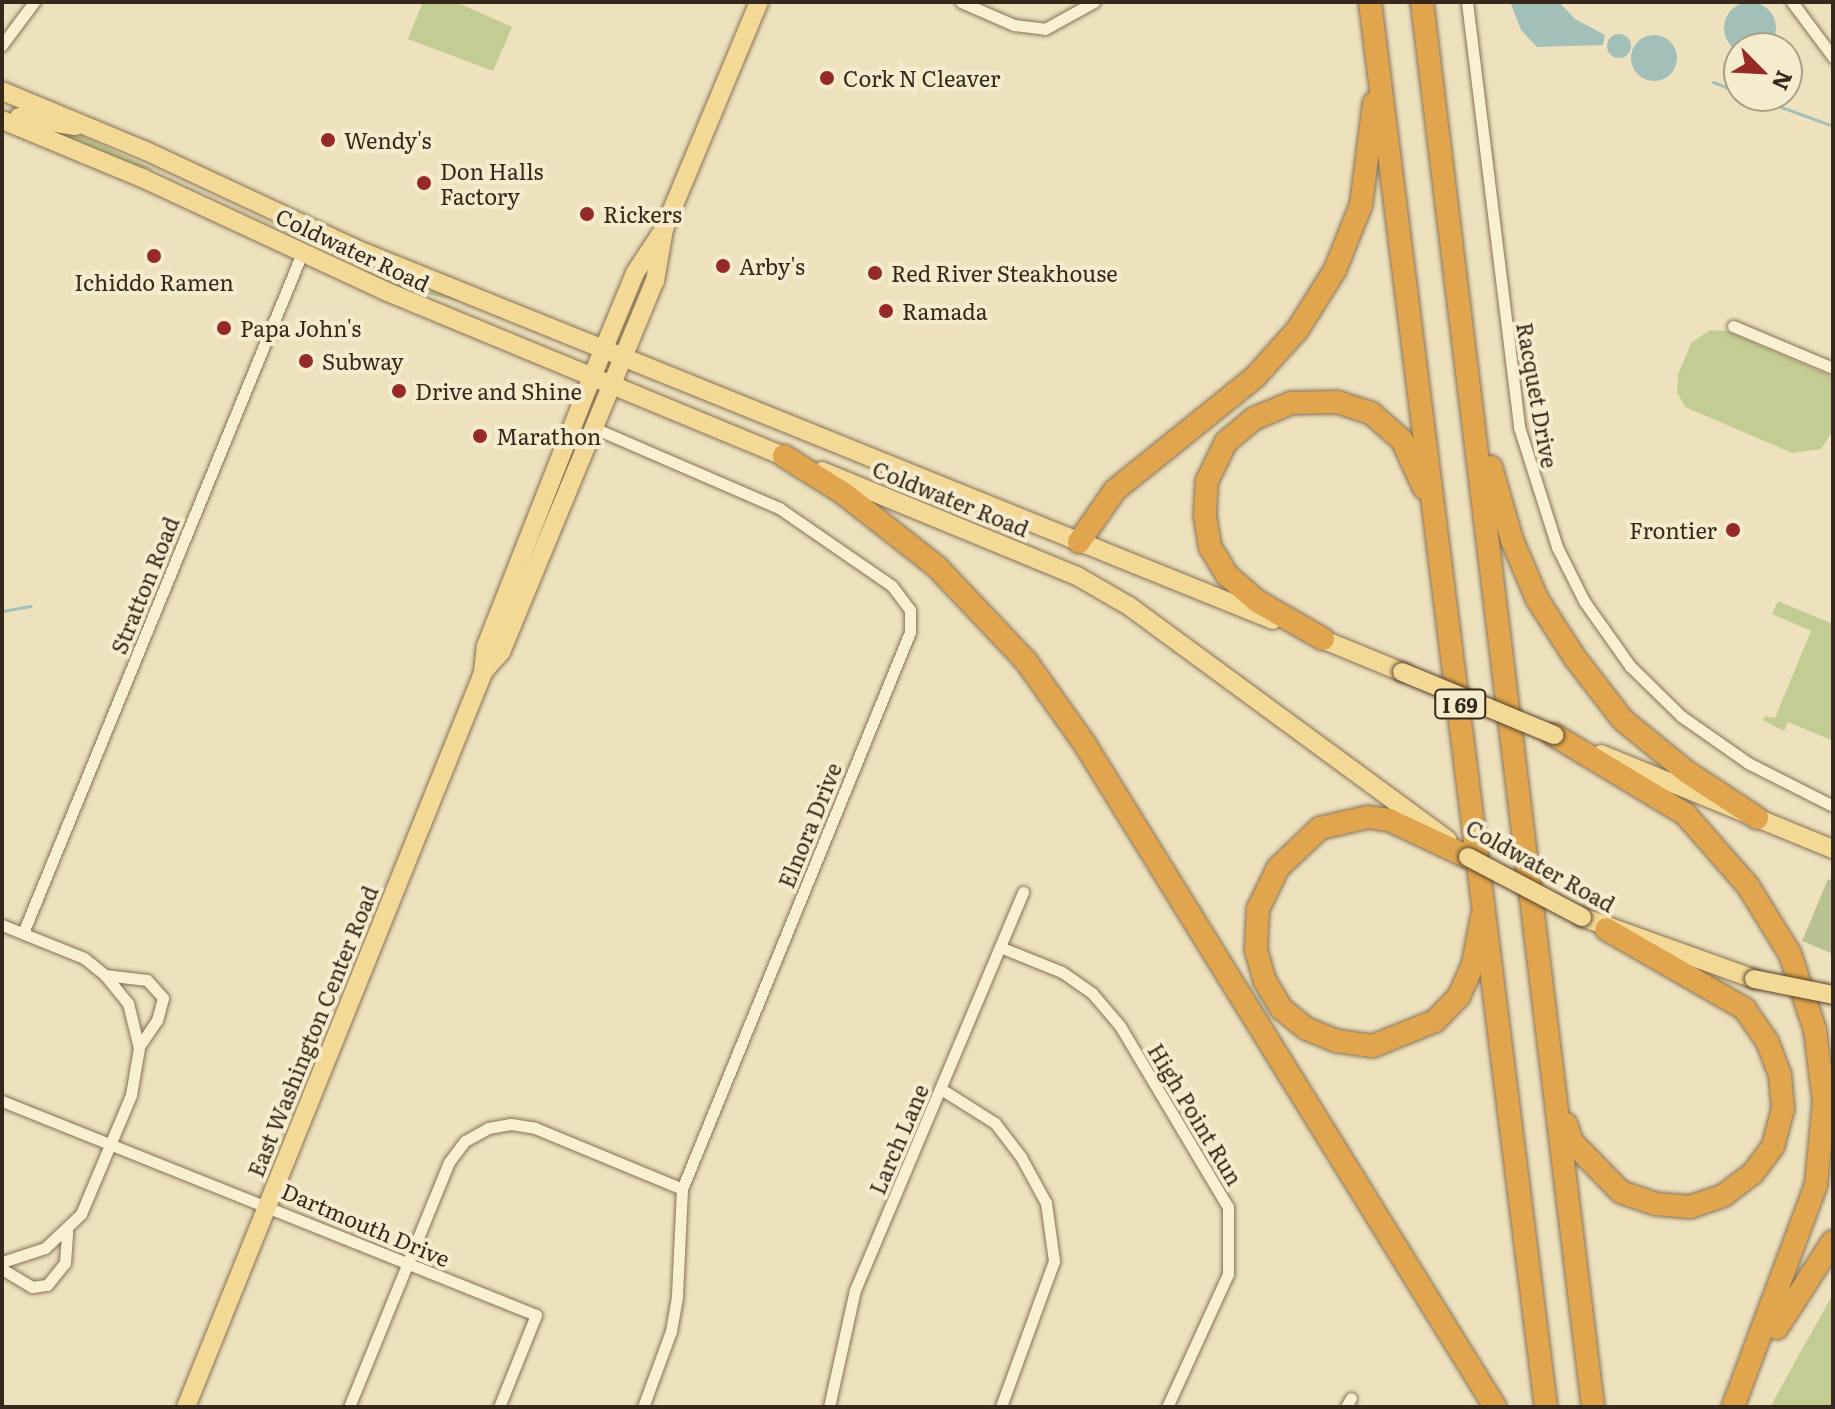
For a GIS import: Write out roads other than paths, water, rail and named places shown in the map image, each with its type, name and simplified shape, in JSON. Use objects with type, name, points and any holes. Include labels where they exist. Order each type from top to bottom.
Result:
[{"type":"highway","name":"I 69","points":[[1370,2],[1486,900],[1546,1407]]},
{"type":"highway","name":"I 69","points":[[1422,2],[1593,1407]]},
{"type":"highway","points":[[1079,542],[1115,490],[1255,377],[1298,329],[1335,270],[1361,205],[1373,123],[1377,42]]},
{"type":"highway","points":[[1472,399],[1512,540],[1537,599],[1575,658],[1623,720],[1687,772],[1757,818]]},
{"type":"highway","points":[[1323,639],[1257,601],[1227,575],[1210,547],[1207,481],[1226,442],[1253,419],[1291,403],[1337,402],[1371,413],[1402,440],[1437,531]]},
{"type":"highway","points":[[784,456],[843,493],[937,567],[1026,661],[1084,743],[1495,1407]]},
{"type":"highway","points":[[1554,735],[1685,814],[1748,886],[1790,954],[1815,1030],[1824,1101],[1816,1185],[1734,1407]]},
{"type":"highway","points":[[1468,857],[1420,827],[1389,820],[1343,821],[1320,828],[1278,868],[1258,909],[1256,950],[1265,981],[1282,1009],[1307,1029],[1337,1041],[1373,1046],[1435,1021],[1459,996],[1473,964],[1486,900]]},
{"type":"highway","points":[[1555,1089],[1572,1142],[1595,1171],[1621,1192],[1656,1204],[1690,1207],[1724,1195],[1753,1173],[1773,1146],[1783,1109],[1780,1075],[1767,1041],[1745,1009],[1606,929]]},
{"type":"highway","points":[[1734,1407],[1809,1273],[1833,1241]]},
{"type":"main road","name":"East Washington Center Road","points":[[186,1407],[483,673],[486,646],[592,377],[635,273],[664,229],[759,2]]},
{"type":"main road","name":"Coldwater Road","points":[[2,91],[407,269],[1833,849]]},
{"type":"main road","points":[[2,110],[70,128],[82,124]]},
{"type":"main road","name":"Coldwater Road","points":[[2,120],[592,377],[1077,576],[1129,606],[1420,827]]},
{"type":"main road","points":[[210,209],[220,206],[299,232],[313,228]]},
{"type":"main road","name":"East Washington Center Road","points":[[483,673],[501,652],[625,356],[660,266],[664,229]]},
{"type":"main road","points":[[302,253],[325,250],[351,262],[407,269]]},
{"type":"main road","name":"Coldwater Road","points":[[1468,857],[1606,929],[1754,979],[1833,995]]},
{"type":"street","points":[[2,45],[34,2]]},
{"type":"street","points":[[961,2],[1014,25],[1045,29],[1094,2]]},
{"type":"street","name":"Racquet Drive","points":[[1467,2],[1519,427],[1557,547],[1584,601],[1630,666],[1681,716],[1748,763],[1833,806]]},
{"type":"street","points":[[1792,2],[1833,57]]},
{"type":"street","name":"Stratton Road","points":[[23,933],[302,253]]},
{"type":"street","points":[[1733,326],[1833,368]]},
{"type":"street","name":"Elnora Drive","points":[[594,428],[779,508],[892,586],[910,610],[910,632],[682,1189],[677,1297],[671,1331],[643,1407]]},
{"type":"street","name":"Larch Lane","points":[[829,1407],[855,1290],[1023,892]]},
{"type":"street","points":[[2,925],[84,958],[105,975],[128,1003],[139,1048]]},
{"type":"street","name":"High Point Run","points":[[1000,947],[1062,972],[1092,993],[1120,1026],[1228,1207],[1232,1238],[1228,1274],[1167,1407]]},
{"type":"street","points":[[2,1262],[45,1248],[67,1232],[94,1191],[131,1095],[139,1048],[157,1020],[163,998],[147,980],[105,975]]},
{"type":"street","points":[[941,1089],[995,1123],[1021,1157],[1046,1203],[1054,1261],[1001,1407]]},
{"type":"street","name":"Dartmouth Drive","points":[[2,1101],[268,1204],[536,1315],[499,1407]]},
{"type":"street","points":[[349,1407],[449,1162],[465,1141],[488,1128],[511,1124],[535,1128],[682,1189]]},
{"type":"street","points":[[2,1269],[32,1287],[47,1285],[65,1263],[67,1232]]},
{"type":"water","points":[[1510,2],[1559,2],[1575,19],[1605,35],[1603,45],[1537,47],[1521,30]]},
{"type":"water","points":[[1740,4],[1760,4],[1774,18],[1775,32],[1725,32],[1726,18]]},
{"type":"water","points":[[1614,34],[1624,34],[1631,41],[1631,51],[1624,58],[1614,58],[1607,51],[1607,41]]},
{"type":"water","points":[[1654,35],[1670,42],[1677,58],[1670,74],[1654,81],[1638,74],[1631,58],[1638,42]]},
{"type":"waterway","points":[[1713,82],[1723,86]]},
{"type":"waterway","points":[[1795,112],[1833,126]]},
{"type":"waterway","points":[[2,611],[31,606]]},
{"type":"place","name":"Cork N Cleaver","points":[[827,78]]},
{"type":"place","name":"Wendy's","points":[[328,140]]},
{"type":"place","name":"Don Halls Factory","points":[[424,183]]},
{"type":"place","name":"Rickers","points":[[587,214]]},
{"type":"place","name":"Ichiddo Ramen","points":[[154,256]]},
{"type":"place","name":"Arby's","points":[[723,266]]},
{"type":"place","name":"Red River Steakhouse","points":[[875,273]]},
{"type":"place","name":"Ramada","points":[[886,311]]},
{"type":"place","name":"Papa John's","points":[[224,328]]},
{"type":"place","name":"Subway","points":[[306,361]]},
{"type":"place","name":"Drive and Shine","points":[[399,391]]},
{"type":"place","name":"Marathon","points":[[480,436]]},
{"type":"place","name":"Frontier","points":[[1733,530]]}]
